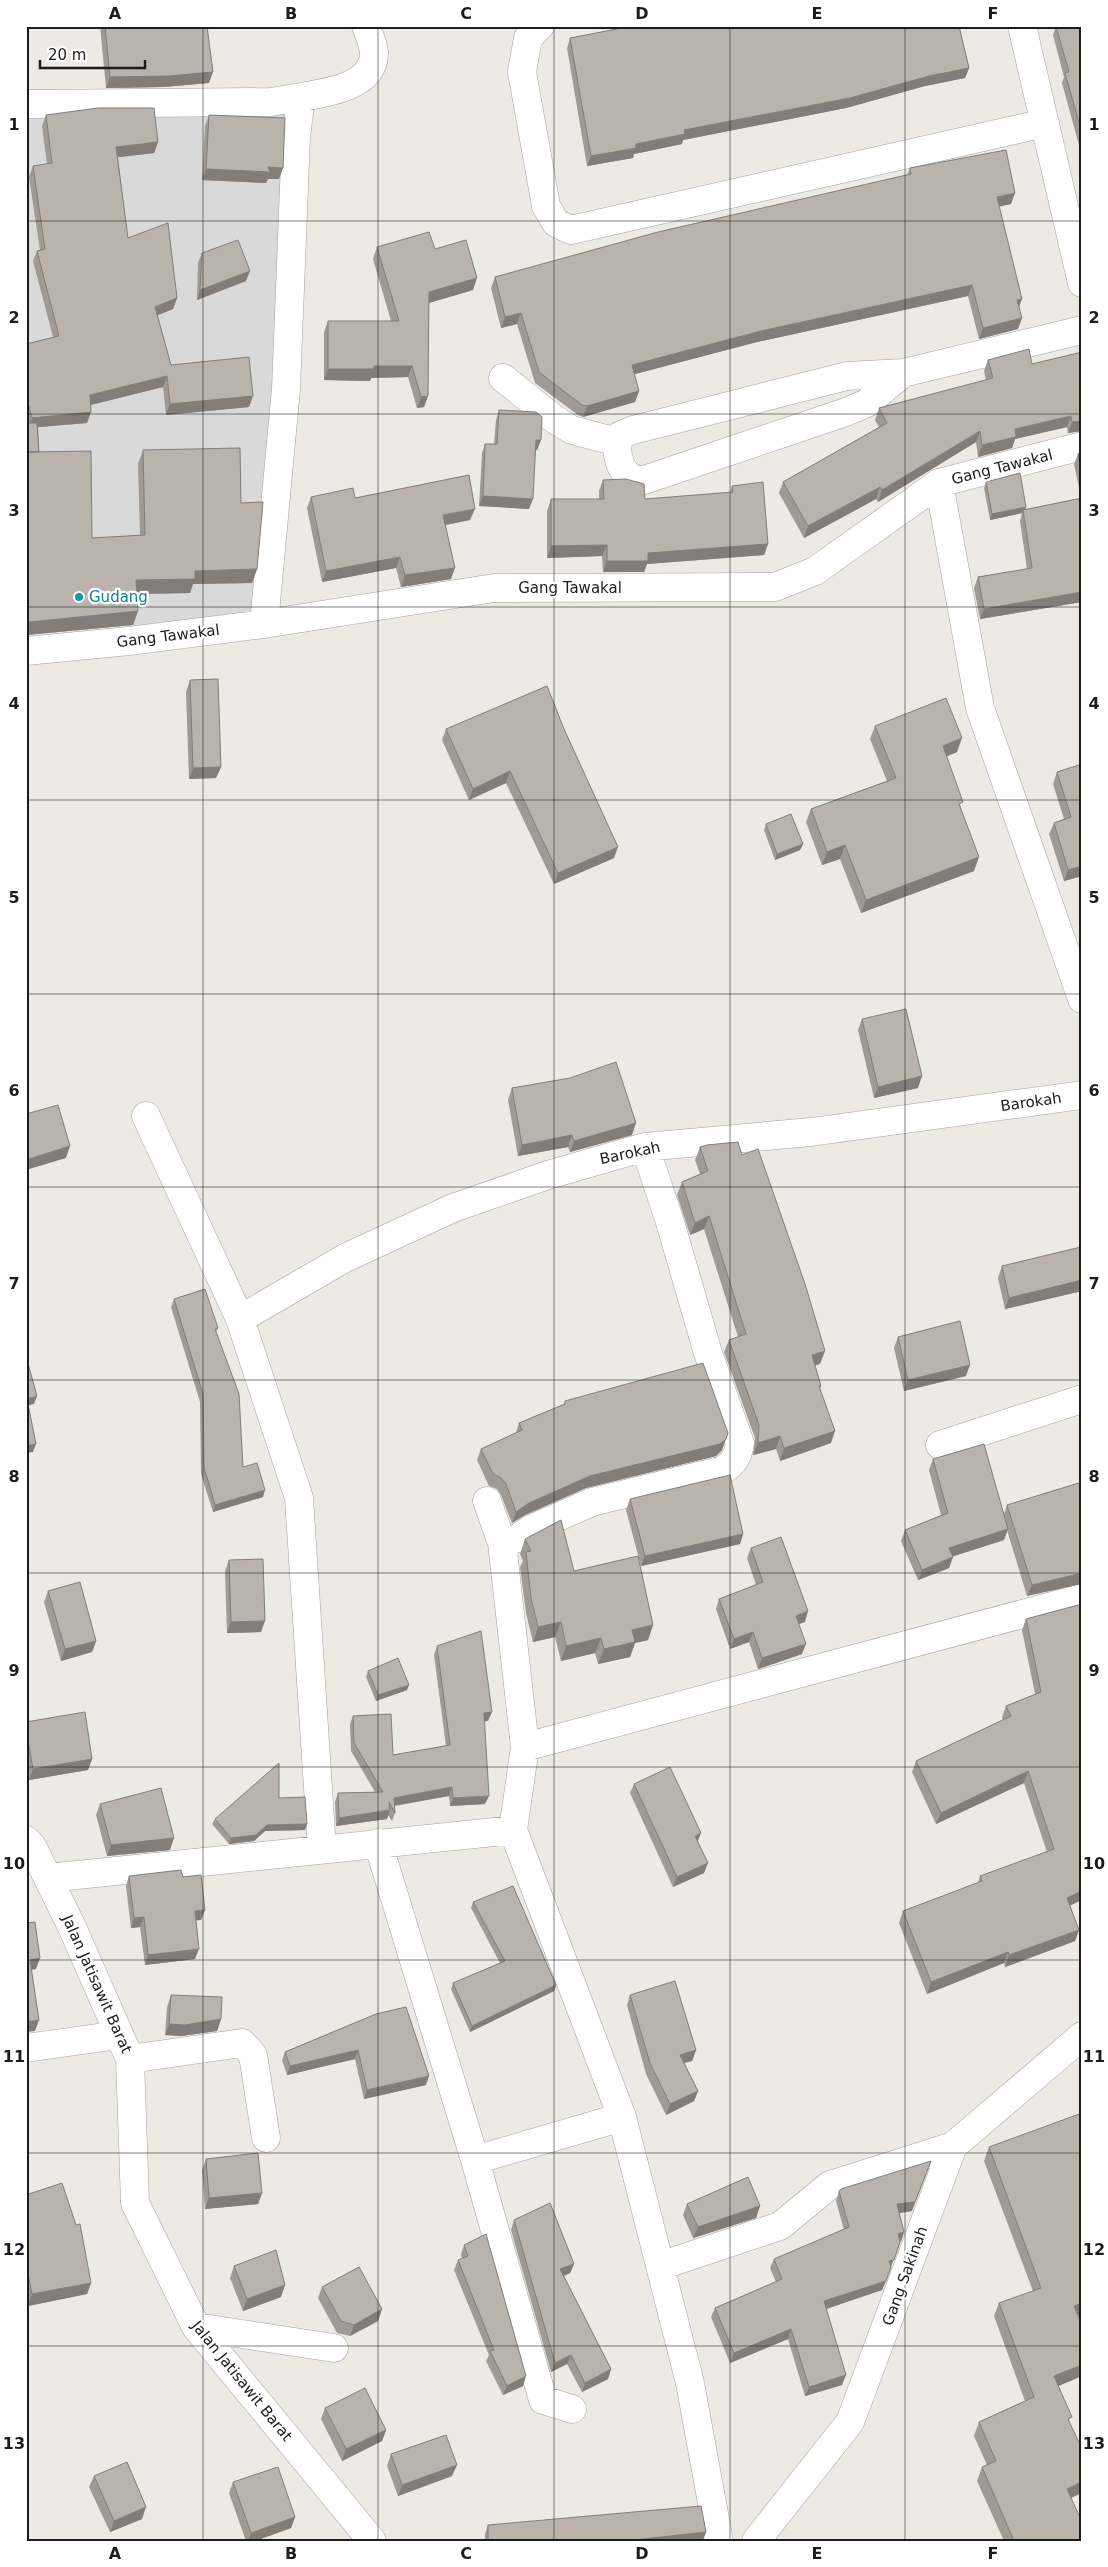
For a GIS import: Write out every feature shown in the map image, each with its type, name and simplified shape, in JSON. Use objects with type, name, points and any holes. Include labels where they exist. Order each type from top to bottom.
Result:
[{"type":"street","points":[[26,104],[271,102],[334,92],[356,81],[367,72],[374,53],[366,26]]},
{"type":"street","points":[[540,26],[528,38],[522,72],[546,206],[556,223],[571,230],[1045,123]]},
{"type":"street","points":[[1022,26],[1082,283]]},
{"type":"street","points":[[264,624],[286,389],[296,137],[300,98]]},
{"type":"street","points":[[903,373],[867,402],[846,412],[644,480],[634,480],[626,474],[618,459],[618,436],[624,433],[847,376],[903,373],[1082,330]]},
{"type":"street","points":[[503,378],[554,419],[572,430],[617,442]]},
{"type":"street","name":"Gang Tawakal","points":[[26,650],[129,641],[264,624],[494,588],[775,587],[815,571],[939,483],[1082,446]]},
{"type":"street","points":[[939,483],[980,708],[1082,999]]},
{"type":"street","name":"Barokah","points":[[240,1319],[345,1258],[453,1208],[548,1175],[645,1147],[812,1132],[1082,1095]]},
{"type":"street","points":[[146,1116],[240,1319],[299,1498],[322,1849]]},
{"type":"street","points":[[502,1543],[518,1538],[531,1529],[592,1502],[723,1470],[734,1462],[740,1443],[708,1352],[645,1147]]},
{"type":"street","points":[[940,1445],[1082,1399]]},
{"type":"street","points":[[487,1501],[502,1543],[524,1747],[513,1830],[622,2117],[690,2383],[719,2541]]},
{"type":"street","points":[[524,1747],[1082,1598]]},
{"type":"street","points":[[48,1878],[513,1830]]},
{"type":"street","name":"Jalan Jatisawit Barat","points":[[26,1840],[72,1925],[125,2047],[135,2203],[196,2327],[372,2541]]},
{"type":"street","points":[[378,1843],[475,2160],[543,2400],[572,2409]]},
{"type":"street","name":"Gang Sakinah","points":[[756,2541],[850,2422],[953,2146],[1082,2036]]},
{"type":"street","points":[[26,2048],[242,2043],[253,2055],[266,2138]]},
{"type":"street","points":[[475,2160],[622,2117]]},
{"type":"street","points":[[660,2266],[780,2226],[830,2185],[953,2146]]},
{"type":"street","points":[[196,2327],[334,2348]]},
{"type":"shaded area","points":[[298,101],[266,610],[134,638],[128,550],[26,556],[26,109]]},
{"type":"building","points":[[105,26],[207,26],[213,72],[169,76],[110,77]]},
{"type":"building","points":[[617,26],[959,26],[969,68],[929,76],[850,98],[684,130],[685,134],[636,144],[636,148],[591,156],[570,38],[617,29]]},
{"type":"building","points":[[1056,26],[1082,26],[1082,133],[1065,73],[1069,72]]},
{"type":"building","points":[[98,108],[154,108],[158,142],[116,147],[128,238],[168,223],[177,298],[155,307],[171,365],[249,357],[253,396],[170,404],[167,376],[90,395],[91,412],[32,418],[26,396],[26,344],[59,336],[37,251],[45,249],[33,166],[52,163],[46,115]]},
{"type":"building","points":[[209,115],[285,118],[283,168],[268,167],[270,172],[206,169]]},
{"type":"building","points":[[1006,150],[1015,193],[997,197],[1022,299],[1017,300],[1022,318],[983,328],[972,285],[761,331],[632,365],[639,391],[587,406],[582,405],[539,372],[521,313],[505,317],[495,277],[658,232],[911,174],[910,168]]},
{"type":"building","points":[[429,232],[435,249],[466,240],[477,278],[429,292],[428,396],[421,397],[412,366],[374,366],[374,369],[328,369],[328,321],[399,321],[377,247]]},
{"type":"building","points":[[238,240],[250,271],[200,290],[202,253]]},
{"type":"building","points":[[1029,349],[1032,364],[1082,352],[1082,421],[1072,422],[1071,416],[1015,429],[1016,437],[982,445],[980,431],[882,490],[880,487],[808,526],[783,482],[887,423],[879,408],[993,378],[988,360]]},
{"type":"building","points":[[499,410],[536,412],[542,417],[541,440],[536,440],[533,499],[483,496],[485,444],[497,444]]},
{"type":"building","points":[[26,423],[37,423],[39,452],[26,452]]},
{"type":"building","points":[[240,448],[241,503],[263,502],[257,569],[195,571],[195,579],[136,580],[138,611],[26,623],[26,452],[91,451],[92,538],[145,535],[143,450]]},
{"type":"building","points":[[1082,452],[1082,473],[1078,454]]},
{"type":"building","points":[[1020,473],[1026,507],[992,514],[986,482]]},
{"type":"building","points":[[469,475],[475,509],[443,515],[455,568],[405,575],[400,557],[326,571],[311,497],[353,488],[355,498]]},
{"type":"building","points":[[626,479],[644,484],[645,499],[733,492],[732,486],[763,482],[768,544],[648,553],[648,561],[607,561],[607,545],[551,546],[551,499],[604,499],[603,480]]},
{"type":"building","points":[[1082,498],[1082,592],[984,609],[978,577],[1032,568],[1023,510]]},
{"type":"building","points":[[218,679],[221,767],[193,768],[190,680]]},
{"type":"building","points":[[547,686],[564,729],[618,847],[558,873],[510,771],[473,789],[446,729]]},
{"type":"building","points":[[946,698],[962,738],[943,746],[963,802],[959,804],[979,857],[866,900],[845,845],[827,852],[811,809],[896,778],[875,726]]},
{"type":"building","points":[[1082,764],[1082,866],[1068,870],[1054,823],[1071,817],[1057,772]]},
{"type":"building","points":[[791,814],[803,844],[777,854],[766,824]]},
{"type":"building","points":[[906,1009],[922,1076],[878,1087],[862,1019]]},
{"type":"building","points":[[616,1062],[636,1123],[574,1141],[572,1135],[522,1145],[512,1088],[570,1078]]},
{"type":"building","points":[[58,1105],[70,1146],[26,1160],[26,1114]]},
{"type":"building","points":[[738,1142],[742,1155],[758,1149],[805,1284],[825,1351],[812,1355],[821,1386],[819,1386],[835,1431],[784,1448],[780,1436],[758,1443],[759,1425],[729,1340],[746,1334],[709,1216],[695,1223],[682,1182],[708,1171],[700,1147]]},
{"type":"building","points":[[1081,1247],[1082,1280],[1009,1298],[1002,1266]]},
{"type":"building","points":[[205,1289],[218,1328],[215,1329],[239,1394],[243,1467],[257,1463],[265,1490],[215,1505],[204,1467],[203,1394],[174,1299]]},
{"type":"building","points":[[960,1321],[970,1365],[908,1380],[898,1337]]},
{"type":"building","points":[[26,1361],[37,1396],[27,1399],[36,1444],[26,1446]]},
{"type":"building","points":[[703,1363],[728,1433],[726,1439],[720,1444],[590,1476],[529,1503],[516,1512],[506,1484],[501,1478],[493,1474],[481,1449],[522,1430],[519,1423],[565,1404],[565,1401]]},
{"type":"building","points":[[984,1444],[1008,1529],[949,1548],[953,1557],[922,1570],[905,1530],[948,1513],[933,1459]]},
{"type":"building","points":[[730,1475],[743,1534],[645,1556],[630,1499]]},
{"type":"building","points":[[1082,1482],[1082,1573],[1032,1585],[1007,1505]]},
{"type":"building","points":[[561,1520],[574,1571],[638,1556],[653,1625],[632,1630],[635,1642],[604,1649],[601,1638],[566,1646],[561,1622],[538,1627],[531,1598],[526,1552],[531,1551],[525,1539]]},
{"type":"building","points":[[781,1537],[808,1611],[796,1616],[806,1644],[762,1658],[753,1632],[734,1639],[719,1599],[763,1582],[751,1548]]},
{"type":"building","points":[[263,1559],[265,1621],[231,1622],[229,1560]]},
{"type":"building","points":[[80,1582],[96,1641],[65,1649],[48,1591]]},
{"type":"building","points":[[1082,1604],[1082,1891],[1067,1898],[1079,1930],[1009,1955],[1008,1952],[931,1982],[903,1911],[982,1881],[980,1876],[1054,1849],[1028,1771],[941,1813],[916,1761],[1011,1716],[1006,1706],[1041,1692],[1026,1619]]},
{"type":"building","points":[[481,1631],[492,1712],[484,1713],[489,1796],[453,1798],[452,1787],[394,1798],[395,1813],[389,1802],[390,1810],[339,1818],[338,1793],[383,1792],[354,1743],[353,1716],[391,1714],[393,1755],[450,1745],[437,1646]]},
{"type":"building","points":[[398,1658],[409,1685],[378,1695],[368,1671]]},
{"type":"building","points":[[85,1712],[92,1759],[33,1769],[26,1722]]},
{"type":"building","points":[[279,1763],[279,1798],[305,1797],[307,1824],[267,1825],[256,1835],[231,1838],[215,1819]]},
{"type":"building","points":[[670,1767],[701,1833],[695,1836],[708,1863],[677,1877],[634,1784]]},
{"type":"building","points":[[161,1788],[174,1838],[111,1845],[100,1804]]},
{"type":"building","points":[[181,1870],[183,1877],[201,1875],[205,1910],[195,1911],[199,1949],[148,1955],[144,1917],[134,1918],[129,1876]]},
{"type":"building","points":[[513,1886],[556,1985],[472,2026],[453,1983],[505,1961],[473,1902]]},
{"type":"building","points":[[35,1922],[40,1958],[30,1960],[39,2020],[26,2022],[26,1923]]},
{"type":"building","points":[[675,1981],[696,2050],[680,2055],[698,2091],[670,2104],[650,2063],[630,1995]]},
{"type":"building","points":[[171,1995],[222,1997],[221,2019],[185,2025],[169,2024]]},
{"type":"building","points":[[406,2007],[429,2076],[367,2090],[358,2050],[290,2066],[285,2052],[376,2014]]},
{"type":"building","points":[[1082,2113],[1082,2303],[1074,2306],[1082,2325],[1082,2365],[1054,2376],[1072,2417],[1068,2419],[1082,2449],[1082,2482],[1067,2489],[1082,2522],[1082,2541],[1014,2541],[982,2467],[996,2461],[979,2422],[1034,2397],[999,2303],[1041,2288],[989,2147]]},
{"type":"building","points":[[258,2153],[262,2193],[209,2198],[206,2159]]},
{"type":"building","points":[[931,2161],[915,2202],[897,2204],[904,2232],[898,2234],[900,2242],[894,2260],[889,2261],[891,2267],[886,2281],[824,2301],[846,2375],[809,2387],[791,2329],[734,2353],[715,2308],[782,2279],[774,2259],[849,2227],[839,2191],[841,2189]]},
{"type":"building","points":[[748,2177],[760,2206],[698,2227],[687,2204]]},
{"type":"building","points":[[62,2183],[76,2225],[80,2224],[91,2283],[32,2294],[26,2264],[26,2195]]},
{"type":"building","points":[[550,2203],[574,2264],[560,2269],[611,2369],[585,2383],[571,2355],[555,2363],[514,2220]]},
{"type":"building","points":[[486,2234],[526,2376],[507,2386],[490,2351],[494,2350],[458,2260],[468,2256],[464,2245]]},
{"type":"building","points":[[276,2250],[285,2285],[247,2299],[234,2266]]},
{"type":"building","points":[[359,2267],[382,2309],[354,2325],[341,2321],[322,2287]]},
{"type":"building","points":[[365,2388],[386,2430],[346,2449],[325,2408]]},
{"type":"building","points":[[446,2435],[457,2465],[402,2485],[391,2454]]},
{"type":"building","points":[[127,2462],[146,2507],[114,2521],[94,2476]]},
{"type":"building","points":[[278,2467],[295,2517],[251,2533],[233,2482]]},
{"type":"building","points":[[701,2506],[706,2532],[624,2541],[488,2541],[488,2525]]},
{"type":"place","name":"Gudang","points":[[79,597]]}]
